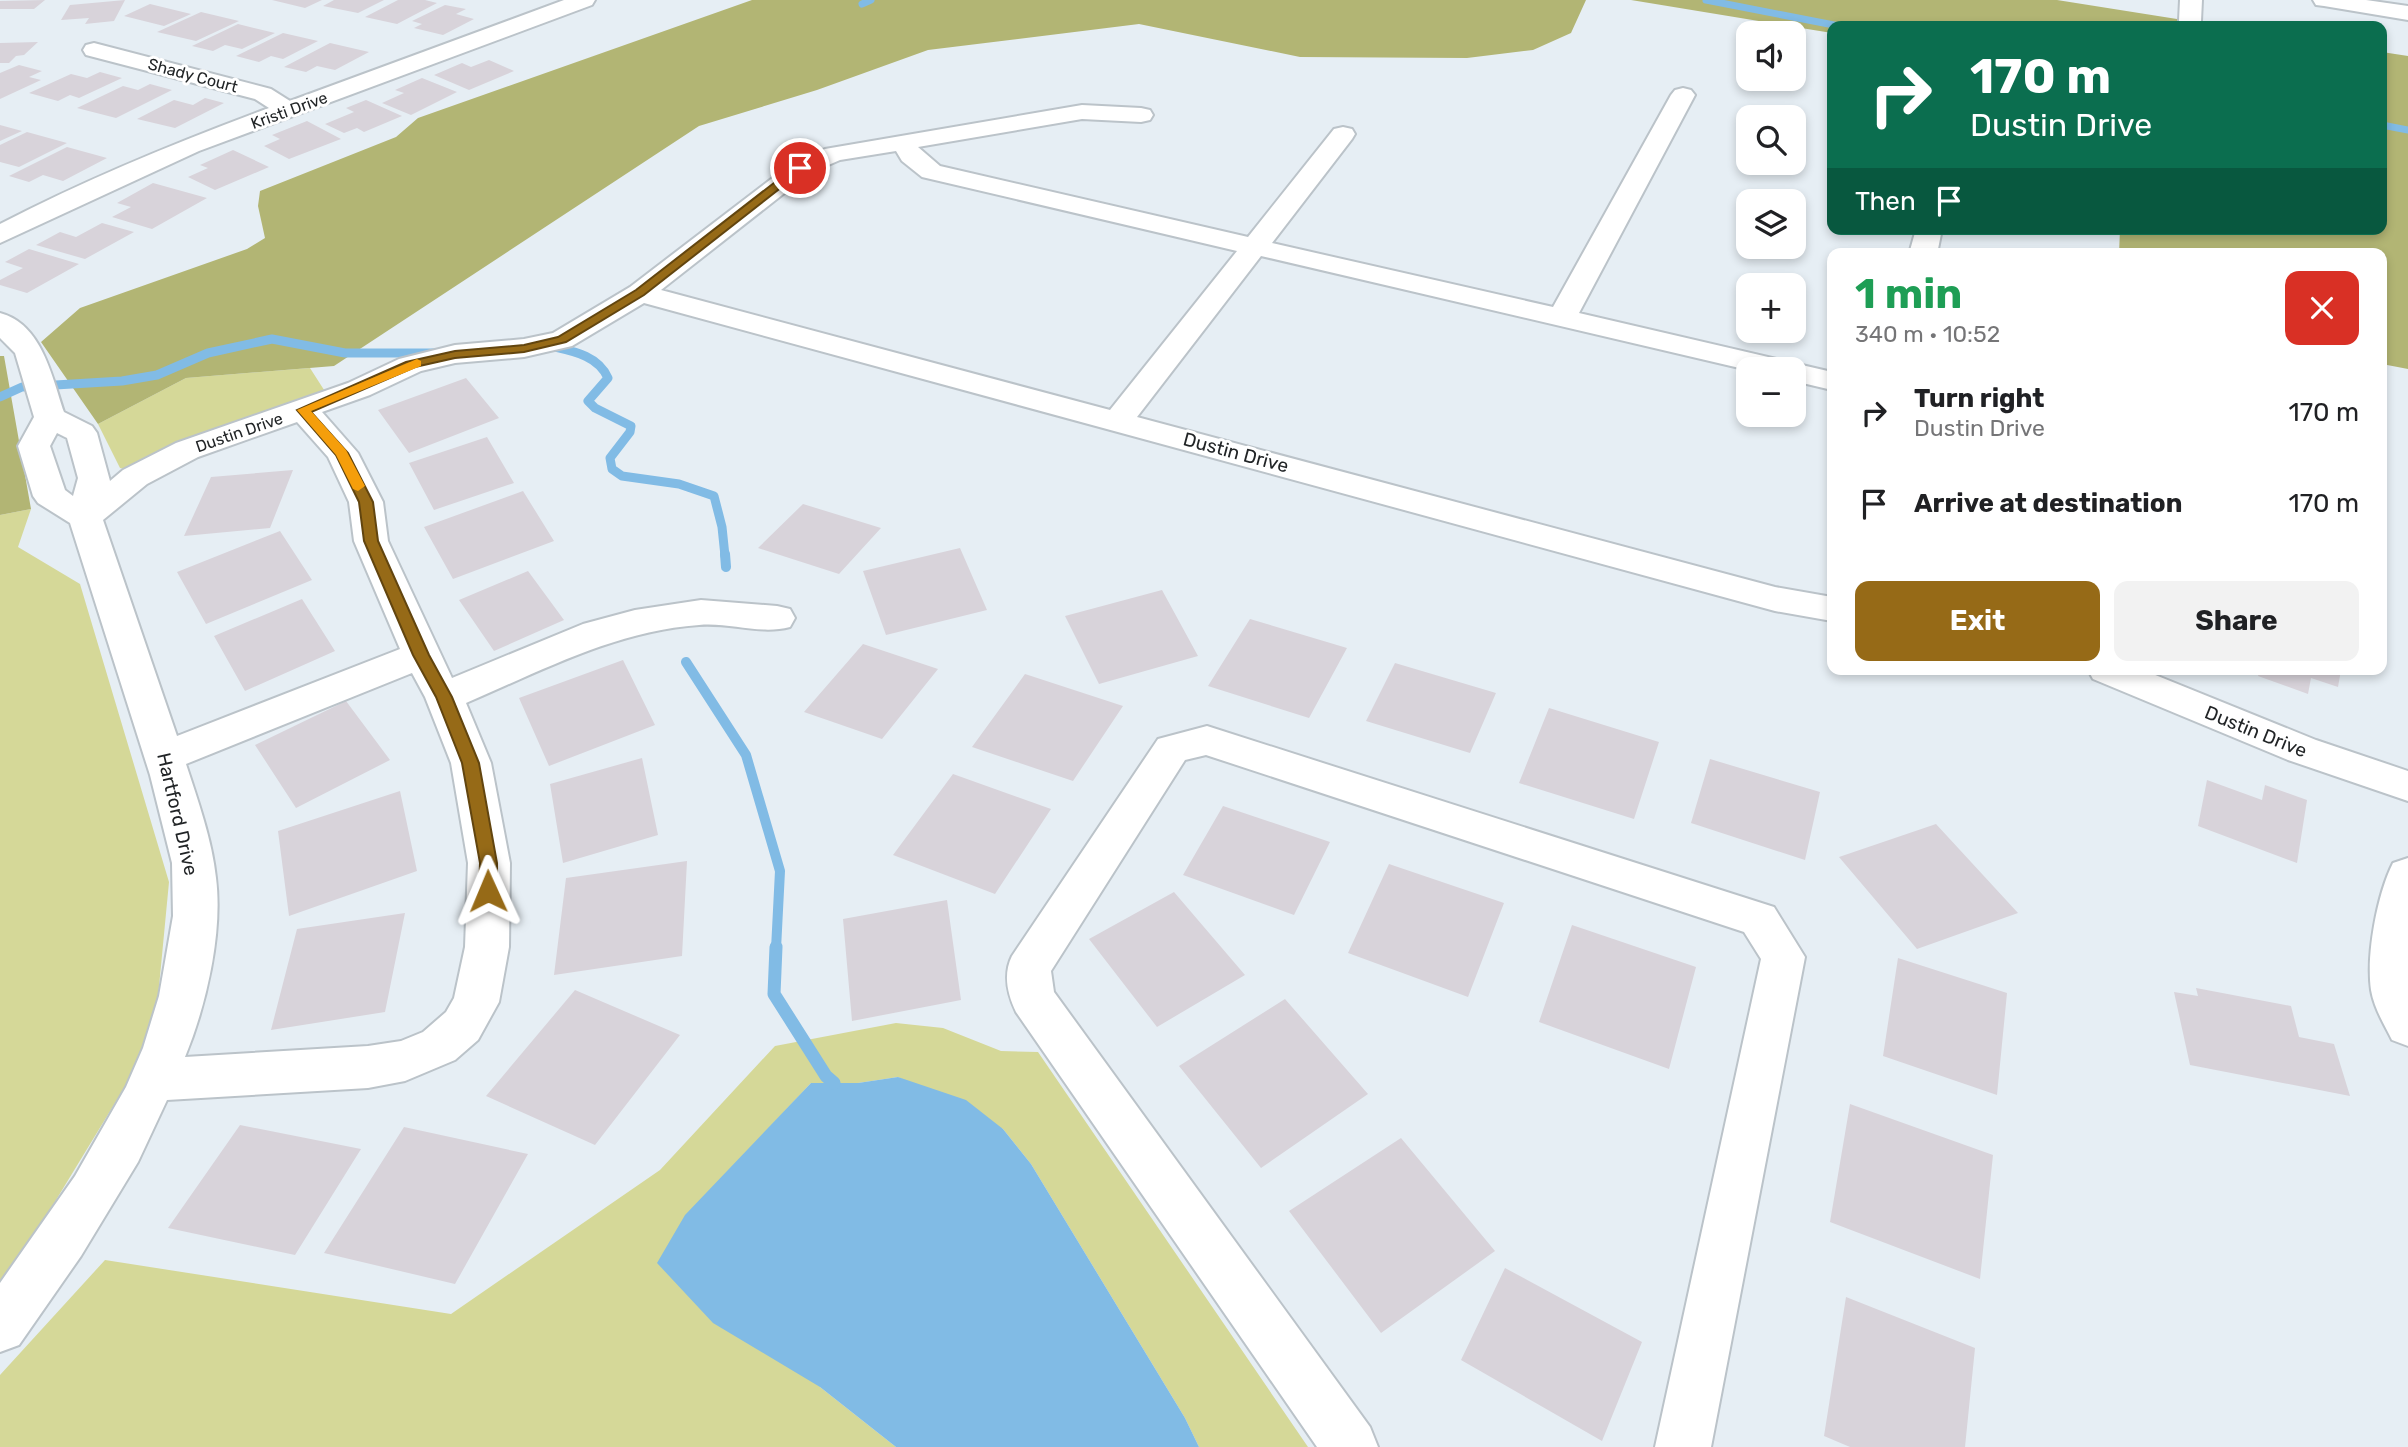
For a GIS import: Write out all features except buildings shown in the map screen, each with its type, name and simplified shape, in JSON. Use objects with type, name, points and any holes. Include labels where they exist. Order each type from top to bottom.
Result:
[{"type":"street","name":"Kristi Drive","points":[[0,235],[118,176],[584,0]]},
{"type":"street","points":[[2324,0],[2408,13]]},
{"type":"street","points":[[516,5],[537,18]]},
{"type":"street","name":"Shady Court","points":[[94,50],[263,94],[288,110]]},
{"type":"street","points":[[1562,318],[1683,95]]},
{"type":"street","name":"Dustin Drive","points":[[85,517],[135,477],[187,450],[359,389],[410,365],[455,354],[524,348],[562,340],[640,293],[800,168],[834,154],[1082,112],[1141,115]]},
{"type":"street","points":[[1118,420],[1343,134]]},
{"type":"street","points":[[903,142],[911,156],[930,172],[1736,358]]},
{"type":"street","points":[[0,208],[32,218]]},
{"type":"street","name":"Dustin Drive","points":[[640,293],[1775,599],[1827,608]]},
{"type":"street","points":[[0,322],[29,350],[50,417],[81,433],[94,478],[85,517],[50,496],[34,446],[50,417]]},
{"type":"street","points":[[1806,375],[1827,380]]},
{"type":"street","points":[[154,1080],[368,1067],[405,1061],[439,1045],[462,1026],[476,1002],[487,947],[489,863],[471,763],[444,697],[417,645],[371,541],[366,502],[342,453],[303,410]]},
{"type":"street","name":"Hartford Drive","points":[[0,1326],[54,1254],[96,1187],[154,1080],[186,987],[195,921],[194,871],[163,747],[85,517]]},
{"type":"street","points":[[444,697],[596,632],[635,622],[701,612],[778,618]]},
{"type":"street","points":[[163,747],[417,645]]},
{"type":"street","name":"Dustin Drive","points":[[2118,675],[2302,750],[2408,786]]},
{"type":"street","points":[[1350,1447],[1032,998],[1028,969],[1172,749],[1207,740],[1759,919],[1783,957],[1683,1447]]},
{"type":"street","points":[[2408,875],[2391,956],[2399,1012],[2408,1026]]},
{"type":"green space","points":[[752,0],[1586,0],[1571,33],[1533,50],[1467,58],[1300,57],[1139,24],[928,50],[817,90],[699,126],[334,366],[186,378],[98,424],[41,342],[80,308],[247,249],[265,238],[258,206],[260,191],[396,137],[418,118]]},
{"type":"green space","points":[[1631,0],[2057,0],[2189,21],[1827,21],[1827,32],[1806,29],[1806,21],[1759,21]]},
{"type":"green space","points":[[2387,53],[2408,56],[2408,369],[2387,365],[2387,248],[2119,248],[2120,235],[2387,235]]},
{"type":"green space","points":[[0,356],[4,356],[31,509],[0,515]]},
{"type":"green space","points":[[310,368],[326,393],[128,470],[120,468],[98,424],[186,378]]},
{"type":"green space","points":[[31,509],[18,547],[80,584],[169,882],[154,1039],[0,1292],[0,515]]},
{"type":"green space","points":[[896,1023],[943,1028],[1001,1051],[1038,1052],[1308,1447],[1199,1447],[1185,1418],[1031,1164],[1003,1129],[898,1077],[858,1083],[811,1083],[752,1146],[820,1387],[896,1447],[0,1447],[0,1375],[105,1260],[451,1314],[660,1170],[775,1046]]},
{"type":"water","points":[[898,1077],[966,1100],[1003,1129],[1031,1164],[1185,1418],[1199,1447],[896,1447],[820,1387],[713,1323],[657,1263],[685,1215],[811,1083],[858,1083]]},
{"type":"waterway","points":[[862,4],[871,0]]},
{"type":"waterway","points":[[1706,0],[1827,24]]},
{"type":"waterway","points":[[2387,126],[2408,130]]},
{"type":"waterway","points":[[0,397],[22,387],[122,381],[157,375],[208,353],[272,339],[345,353],[434,353]]},
{"type":"waterway","points":[[550,346],[591,359],[604,370],[608,378],[588,401],[595,408],[631,426],[630,432],[610,458],[612,469],[622,476],[679,484],[714,496],[722,527],[725,556]]},
{"type":"waterway","points":[[725,554],[726,567]]},
{"type":"waterway","points":[[686,662],[746,755],[780,871],[776,949]]},
{"type":"waterway","points":[[776,947],[774,994],[826,1076],[834,1083]]},
{"type":"slow traffic","points":[[358,486],[342,453],[303,410],[417,363]]},
{"type":"route","points":[[488,891],[489,863],[471,763],[444,697],[421,655],[371,541],[366,502],[342,453],[303,410],[359,389],[410,365],[455,354],[524,348],[562,340],[640,293],[800,168]]}]
